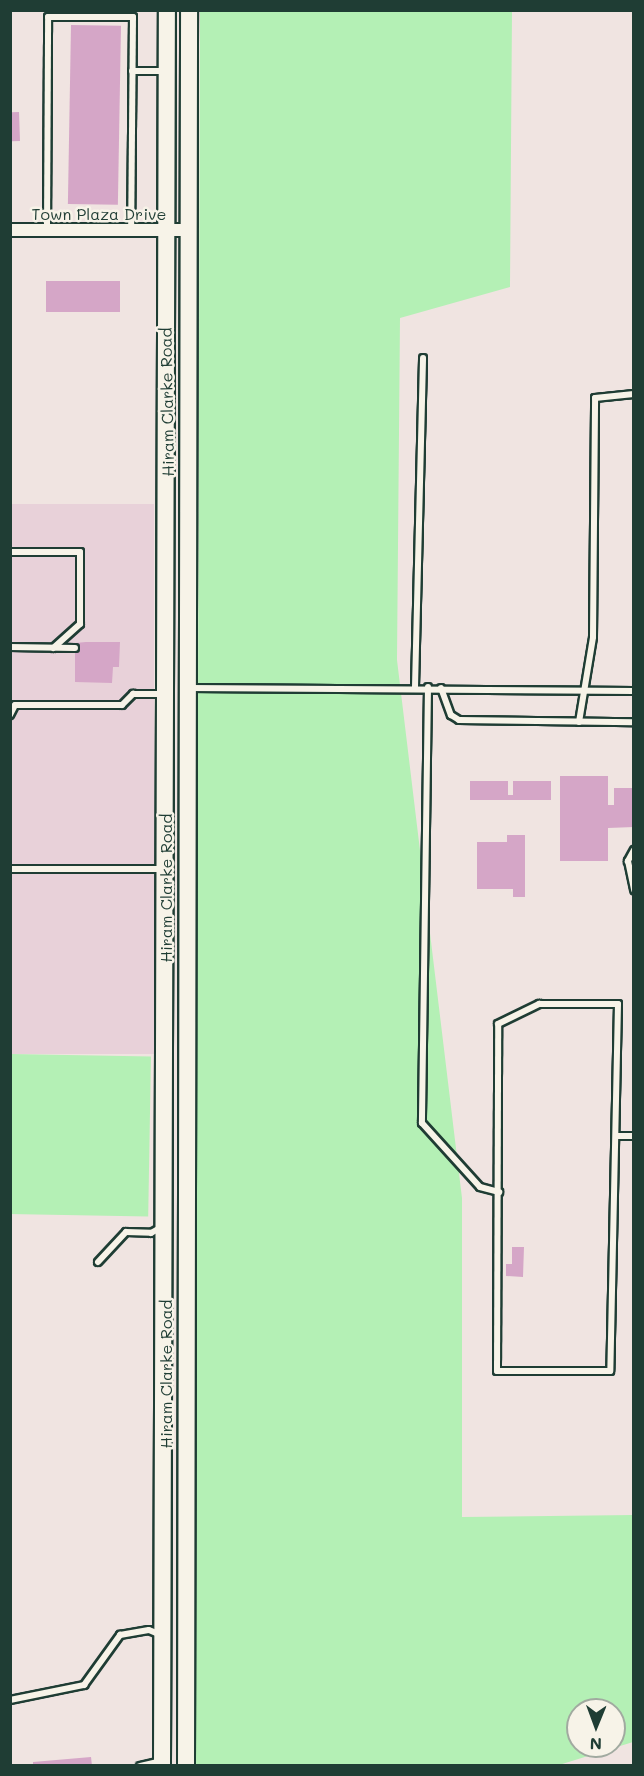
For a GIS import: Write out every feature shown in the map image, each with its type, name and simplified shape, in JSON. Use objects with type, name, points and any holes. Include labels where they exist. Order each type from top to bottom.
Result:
[{"type":"main road","name":"Hiram Clarke Road","points":[[162,1763],[166,1426],[167,10]]},
{"type":"main road","name":"Hiram Clarke Road","points":[[186,1766],[189,10]]},
{"type":"main road","points":[[167,71],[189,71]]},
{"type":"main road","points":[[168,485],[188,485]]},
{"type":"main road","points":[[165,694],[189,688]]},
{"type":"main road","points":[[167,869],[189,866]]},
{"type":"main road","points":[[166,1045],[188,1045]]},
{"type":"main road","points":[[166,1224],[188,1225]]},
{"type":"main road","points":[[166,1426],[187,1427]]},
{"type":"main road","points":[[163,1635],[186,1635]]},
{"type":"street","name":"Town Plaza Drive","points":[[10,230],[188,230]]},
{"type":"lane","points":[[47,230],[48,17],[133,17],[131,230]]},
{"type":"lane","points":[[132,71],[167,71]]},
{"type":"lane","points":[[415,687],[423,358]]},
{"type":"lane","points":[[579,722],[593,637],[595,398],[633,394]]},
{"type":"lane","points":[[10,552],[80,552],[80,624],[53,648]]},
{"type":"lane","points":[[10,647],[75,648]]},
{"type":"lane","points":[[428,687],[422,1123],[480,1187],[499,1192]]},
{"type":"lane","points":[[189,688],[428,687],[633,691]]},
{"type":"lane","points":[[441,688],[451,715],[459,720],[633,722]]},
{"type":"lane","points":[[10,715],[15,705],[122,705],[133,694],[165,694]]},
{"type":"lane","points":[[633,850],[628,861],[633,890]]},
{"type":"lane","points":[[10,869],[167,869]]},
{"type":"lane","points":[[539,1004],[618,1004],[610,1371],[497,1371],[499,1192],[498,1024],[539,1004]]},
{"type":"lane","points":[[616,1136],[633,1136]]},
{"type":"lane","points":[[98,1262],[126,1232],[151,1233],[166,1224]]},
{"type":"lane","points":[[10,1700],[84,1685],[120,1635],[149,1630],[163,1635]]},
{"type":"lane","points":[[140,1766],[162,1763]]},
{"type":"shaded area","points":[[11,504],[154,504],[154,1054],[11,1054]]},
{"type":"green space","points":[[200,11],[512,11],[510,287],[400,318],[397,660],[462,1198],[462,1517],[633,1515],[633,1742],[626,1744],[626,1698],[566,1698],[566,1758],[582,1758],[559,1765],[195,1766]]},
{"type":"green space","points":[[11,1054],[151,1056],[148,1216],[10,1214]]},
{"type":"building","points":[[71,25],[121,26],[118,205],[68,204]]},
{"type":"building","points":[[11,112],[19,112],[20,141],[12,141]]},
{"type":"building","points":[[46,281],[120,281],[120,312],[46,312]]},
{"type":"building","points":[[120,642],[119,667],[113,667],[112,683],[75,682],[75,643]]},
{"type":"building","points":[[560,776],[608,776],[608,805],[614,805],[614,788],[634,788],[634,827],[608,828],[608,861],[560,861]]},
{"type":"building","points":[[470,781],[508,781],[508,795],[513,795],[513,781],[551,781],[551,800],[470,800]]},
{"type":"building","points":[[507,835],[525,835],[525,897],[513,897],[513,889],[477,889],[477,842],[507,842]]},
{"type":"building","points":[[512,1247],[524,1247],[523,1277],[506,1276],[506,1264],[512,1264]]},
{"type":"building","points":[[91,1757],[92,1766],[33,1766],[33,1762]]}]
